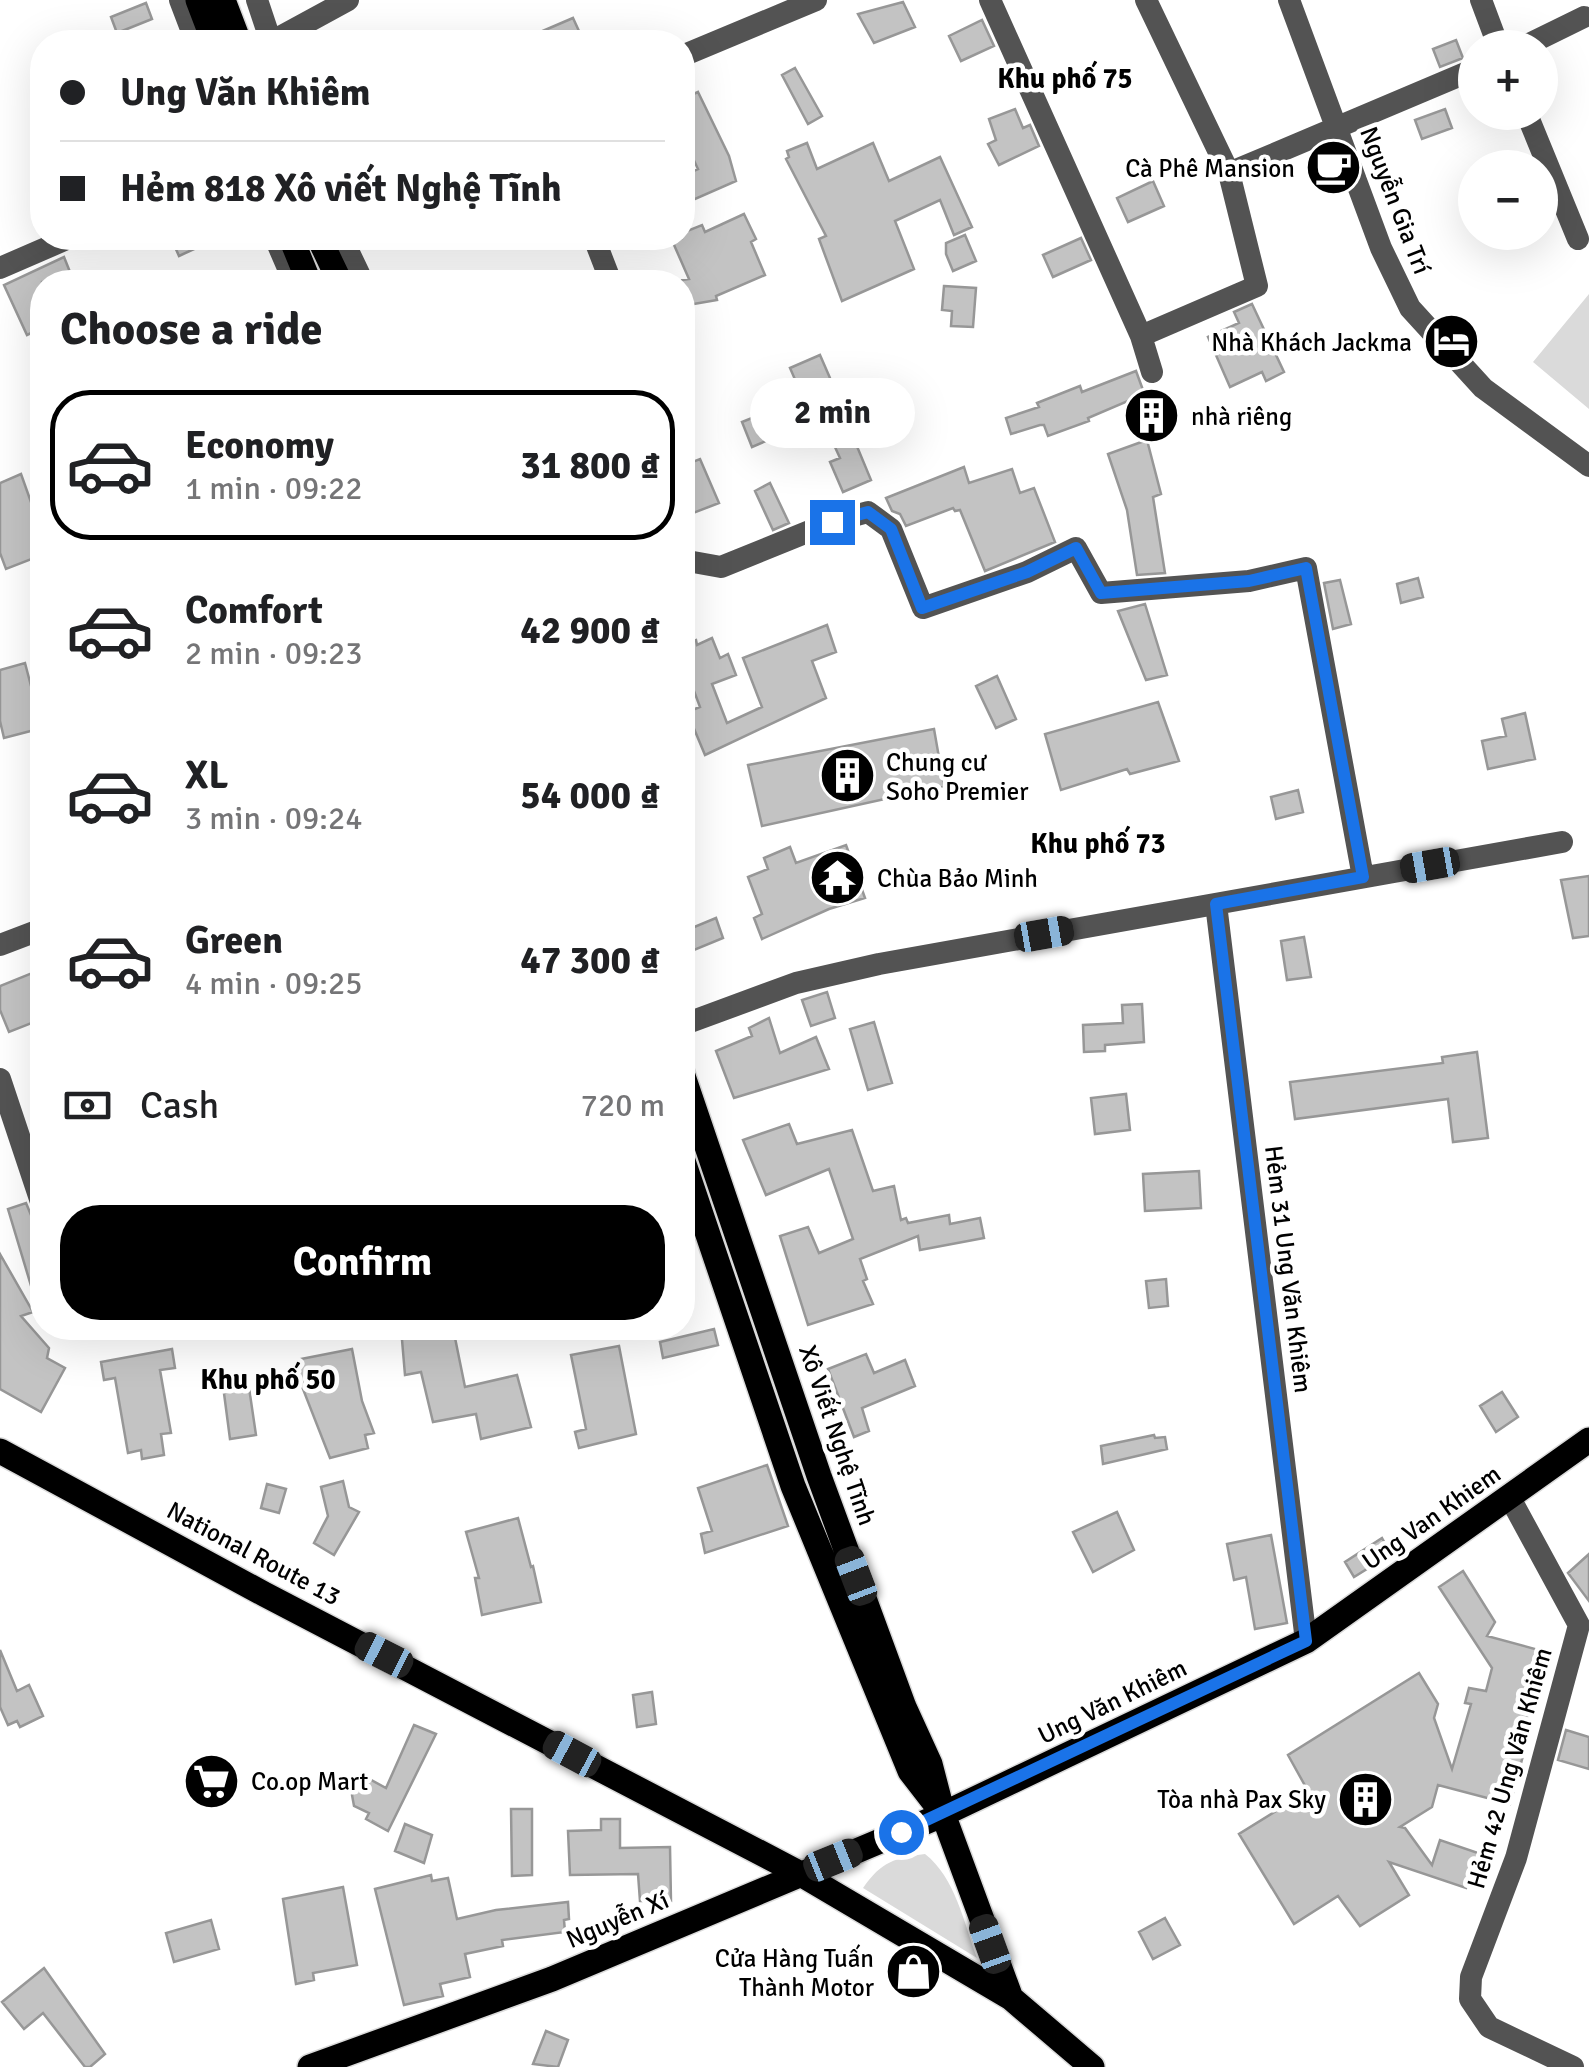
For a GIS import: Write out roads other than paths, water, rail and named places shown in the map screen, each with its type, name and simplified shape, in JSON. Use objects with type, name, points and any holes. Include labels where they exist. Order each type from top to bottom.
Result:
[{"type":"main road","points":[[198,0],[209,30]]},
{"type":"main road","points":[[222,0],[234,30]]},
{"type":"main road","name":"Xô Viết Nghệ Tĩnh","points":[[695,1111],[819,1476],[904,1707],[930,1764],[943,1814],[1011,1998],[1092,2067]]},
{"type":"main road","name":"Xô Viết Nghệ Tĩnh","points":[[695,1196],[793,1486],[910,1770],[943,1814]]},
{"type":"main road","name":"Ung Van Khiem","points":[[1306,1641],[1589,1440]]},
{"type":"main road","name":"National Route 13","points":[[0,1451],[799,1874],[1011,1998]]},
{"type":"main road","name":"Ung Văn Khiêm","points":[[943,1814],[1306,1641]]},
{"type":"main road","name":"Nguyễn Xí","points":[[310,2067],[552,1979],[943,1814]]},
{"type":"street","points":[[180,0],[191,30]]},
{"type":"street","points":[[258,0],[267,30]]},
{"type":"street","points":[[293,30],[348,0]]},
{"type":"street","points":[[695,51],[816,0]]},
{"type":"street","points":[[990,0],[1140,336],[1152,372]]},
{"type":"street","points":[[1140,336],[1257,286],[1228,174],[1146,0]]},
{"type":"street","name":"Nguyễn Gia Trí","points":[[1289,0],[1380,248],[1410,308],[1484,388],[1589,466]]},
{"type":"street","points":[[1481,0],[1492,30]]},
{"type":"street","points":[[1555,30],[1583,15]]},
{"type":"street","points":[[1228,174],[1458,76]]},
{"type":"street","points":[[1533,130],[1578,238]]},
{"type":"street","points":[[0,268],[42,250]]},
{"type":"street","points":[[695,562],[721,567],[832,522],[868,512],[891,529],[922,608],[1027,572],[1076,548],[1101,593],[1249,581],[1306,568],[1363,877]]},
{"type":"street","points":[[695,1020],[796,983],[970,946],[1562,842]]},
{"type":"street","name":"Hẻm 31 Ung Văn Khiêm","points":[[1216,904],[1306,1641]]},
{"type":"street","points":[[0,945],[30,934]]},
{"type":"street","points":[[0,1079],[30,1169]]},
{"type":"street","points":[[793,1486],[819,1476]]},
{"type":"street","name":"Hẻm 42 Ung Văn Khiêm","points":[[1510,1498],[1578,1625],[1516,1858],[1471,1976],[1470,1999],[1489,2027],[1573,2067]]},
{"type":"place","name":"Cà Phê Mansion","points":[[1334,168]]},
{"type":"place","name":"Nhà Khách Jackma","points":[[1451,342]]},
{"type":"place","name":"nhà riêng","points":[[1152,416]]},
{"type":"place","name":"Chung cư Soho Premier","points":[[847,776]]},
{"type":"place","name":"Chùa Bảo Minh","points":[[838,878]]},
{"type":"place","name":"Co.op Mart","points":[[212,1781]]},
{"type":"place","name":"Tòa nhà Pax Sky","points":[[1365,1799]]},
{"type":"place","name":"Cửa Hàng Tuấn Thành Motor","points":[[913,1972]]},
{"type":"district","name":"Khu phố 75","points":[[1065,78]]},
{"type":"district","name":"Khu phố 73","points":[[1098,843]]},
{"type":"district","name":"Khu phố 50","points":[[268,1379]]}]
